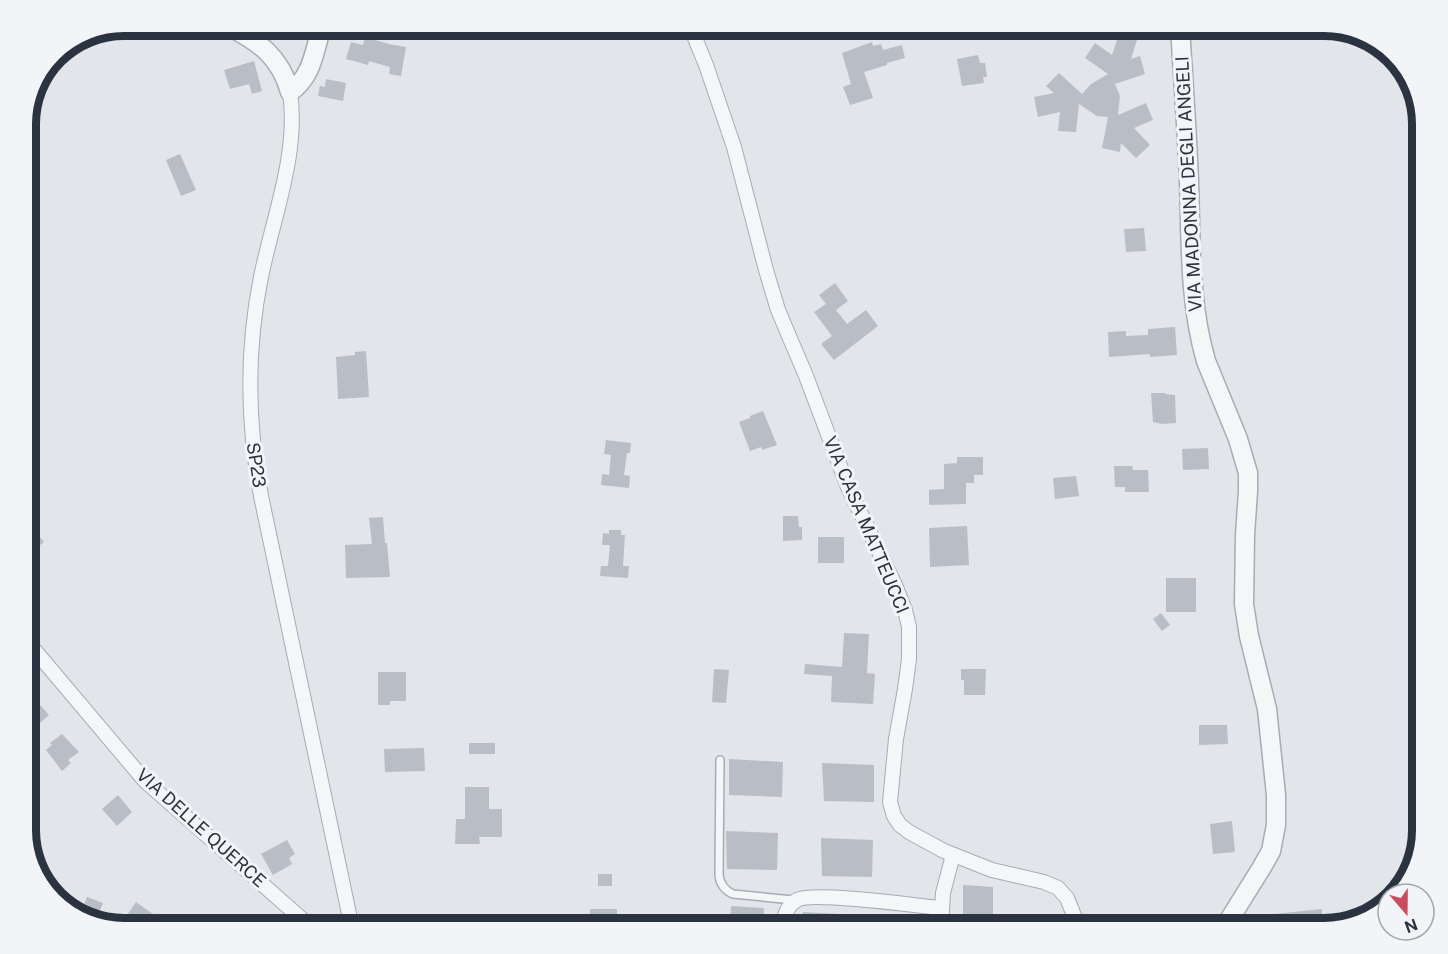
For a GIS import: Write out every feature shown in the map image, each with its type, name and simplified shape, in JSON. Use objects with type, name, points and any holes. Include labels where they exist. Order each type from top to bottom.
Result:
[{"type":"street","name":"SP23","points":[[246,36],[269,52],[281,69],[291,92],[292,120],[290,151],[263,265],[255,310],[250,377],[250,424],[261,495],[350,918]]},
{"type":"street","points":[[291,92],[307,75],[319,36]]},
{"type":"street","name":"VIA CASA MATTEUCCI","points":[[694,36],[734,147],[778,310],[848,487],[896,585],[905,610],[909,627],[909,659],[896,739],[890,802],[892,812],[896,821],[909,832],[953,855],[992,870],[1054,885],[1067,898],[1074,918]]},
{"type":"street","name":"VIA MADONNA DEGLI ANGELI","points":[[1181,36],[1194,295],[1202,348],[1238,439],[1248,473],[1244,543],[1244,604],[1267,709],[1276,795],[1276,825],[1271,851],[1230,918]]},
{"type":"street","name":"VIA DELLE QUERCE","points":[[36,652],[145,781],[301,918]]},
{"type":"street","points":[[941,918],[945,883],[953,855]]},
{"type":"street","points":[[785,918],[787,910],[796,901],[805,898],[825,897],[941,909]]},
{"type":"lane","points":[[720,760],[719,874],[724,890],[733,894],[796,901]]},
{"type":"building","points":[[1118,36],[1137,40],[1131,59],[1140,56],[1145,74],[1115,84],[1120,96],[1118,115],[1146,103],[1153,120],[1134,128],[1150,145],[1136,158],[1121,143],[1120,152],[1102,148],[1108,117],[1097,116],[1079,104],[1076,132],[1058,131],[1060,112],[1038,117],[1034,97],[1054,93],[1046,86],[1059,73],[1082,94],[1091,84],[1108,74],[1085,58],[1095,43],[1112,55]]},
{"type":"building","points":[[365,37],[406,47],[401,76],[389,74],[390,67],[369,61],[368,65],[346,59],[351,42],[363,45]]},
{"type":"building","points":[[872,42],[873,46],[881,44],[883,50],[902,45],[905,58],[864,72],[873,98],[850,105],[843,87],[851,84],[842,53]]},
{"type":"building","points":[[978,55],[980,63],[985,63],[987,77],[983,77],[984,83],[962,86],[957,59]]},
{"type":"building","points":[[254,61],[262,91],[252,94],[249,84],[230,89],[224,70]]},
{"type":"building","points":[[326,79],[346,83],[343,101],[318,96],[320,86],[325,87]]},
{"type":"building","points":[[180,154],[196,190],[181,196],[166,160]]},
{"type":"building","points":[[1144,228],[1146,251],[1126,252],[1124,229]]},
{"type":"building","points":[[835,283],[848,301],[836,310],[847,324],[866,310],[878,326],[834,360],[821,344],[832,336],[814,312],[826,304],[819,295]]},
{"type":"building","points":[[1175,327],[1177,355],[1109,357],[1108,332],[1126,331],[1126,336],[1148,335],[1148,329]]},
{"type":"building","points":[[366,351],[369,397],[338,399],[336,357]]},
{"type":"building","points":[[1151,393],[1175,395],[1176,423],[1153,422]]},
{"type":"building","points":[[763,411],[777,445],[750,451],[739,422]]},
{"type":"building","points":[[606,440],[631,443],[624,475],[630,476],[629,488],[601,485],[602,474],[609,475],[611,455],[604,454]]},
{"type":"building","points":[[1208,448],[1209,469],[1183,470],[1182,449]]},
{"type":"building","points":[[957,457],[983,457],[983,475],[974,475],[974,483],[966,483],[966,504],[929,505],[929,490],[944,489],[944,464],[957,463]]},
{"type":"building","points":[[1114,466],[1132,466],[1133,470],[1148,470],[1149,492],[1125,492],[1125,487],[1115,487]]},
{"type":"building","points":[[1076,476],[1079,496],[1055,499],[1053,478]]},
{"type":"building","points":[[783,516],[798,516],[799,527],[802,527],[802,540],[783,541]]},
{"type":"building","points":[[383,517],[390,577],[346,578],[345,545],[372,544],[369,518]]},
{"type":"building","points":[[967,526],[969,565],[930,567],[929,528]]},
{"type":"building","points":[[609,530],[621,530],[621,535],[625,535],[623,566],[629,566],[628,578],[600,576],[601,566],[608,566],[610,545],[602,545],[603,533],[609,534]]},
{"type":"building","points":[[36,533],[44,542],[36,548]]},
{"type":"building","points":[[818,537],[844,537],[844,563],[818,563]]},
{"type":"building","points":[[1166,578],[1196,578],[1196,612],[1166,612]]},
{"type":"building","points":[[1161,613],[1170,625],[1162,631],[1153,619]]},
{"type":"building","points":[[844,633],[869,634],[867,673],[875,674],[873,704],[831,702],[832,676],[804,674],[805,664],[842,667]]},
{"type":"building","points":[[714,669],[729,670],[726,703],[712,702]]},
{"type":"building","points":[[961,669],[986,669],[985,695],[964,695]]},
{"type":"building","points":[[378,672],[406,672],[406,701],[390,701],[390,705],[378,705]]},
{"type":"building","points":[[36,700],[49,715],[36,726]]},
{"type":"building","points":[[1199,725],[1227,725],[1228,744],[1199,745]]},
{"type":"building","points":[[62,734],[79,752],[68,760],[71,763],[62,771],[46,750],[52,745],[50,743]]},
{"type":"building","points":[[469,743],[495,743],[495,754],[469,754]]},
{"type":"building","points":[[424,748],[425,771],[385,772],[384,749]]},
{"type":"building","points":[[729,759],[783,762],[782,797],[729,795]]},
{"type":"building","points":[[822,763],[874,765],[874,802],[824,801]]},
{"type":"building","points":[[465,787],[489,787],[489,809],[502,809],[502,837],[479,837],[480,844],[455,844],[456,819],[465,819]]},
{"type":"building","points":[[118,795],[132,812],[117,826],[102,809]]},
{"type":"building","points":[[1232,821],[1235,852],[1213,854],[1210,824]]},
{"type":"building","points":[[726,831],[778,833],[777,870],[727,869]]},
{"type":"building","points":[[821,838],[873,840],[872,877],[822,876]]},
{"type":"building","points":[[287,840],[295,854],[289,858],[292,864],[273,875],[261,854]]},
{"type":"building","points":[[598,874],[612,874],[612,886],[598,886]]},
{"type":"building","points":[[963,885],[993,887],[993,918],[963,918]]},
{"type":"building","points":[[87,897],[103,903],[99,914],[83,908]]},
{"type":"building","points":[[136,902],[157,917],[156,918],[125,918]]},
{"type":"building","points":[[731,906],[764,908],[764,918],[730,918]]},
{"type":"building","points":[[590,909],[617,909],[617,918],[590,918]]},
{"type":"building","points":[[1322,909],[1322,918],[1274,918],[1274,914]]},
{"type":"building","points":[[803,912],[909,918],[803,918]]}]
